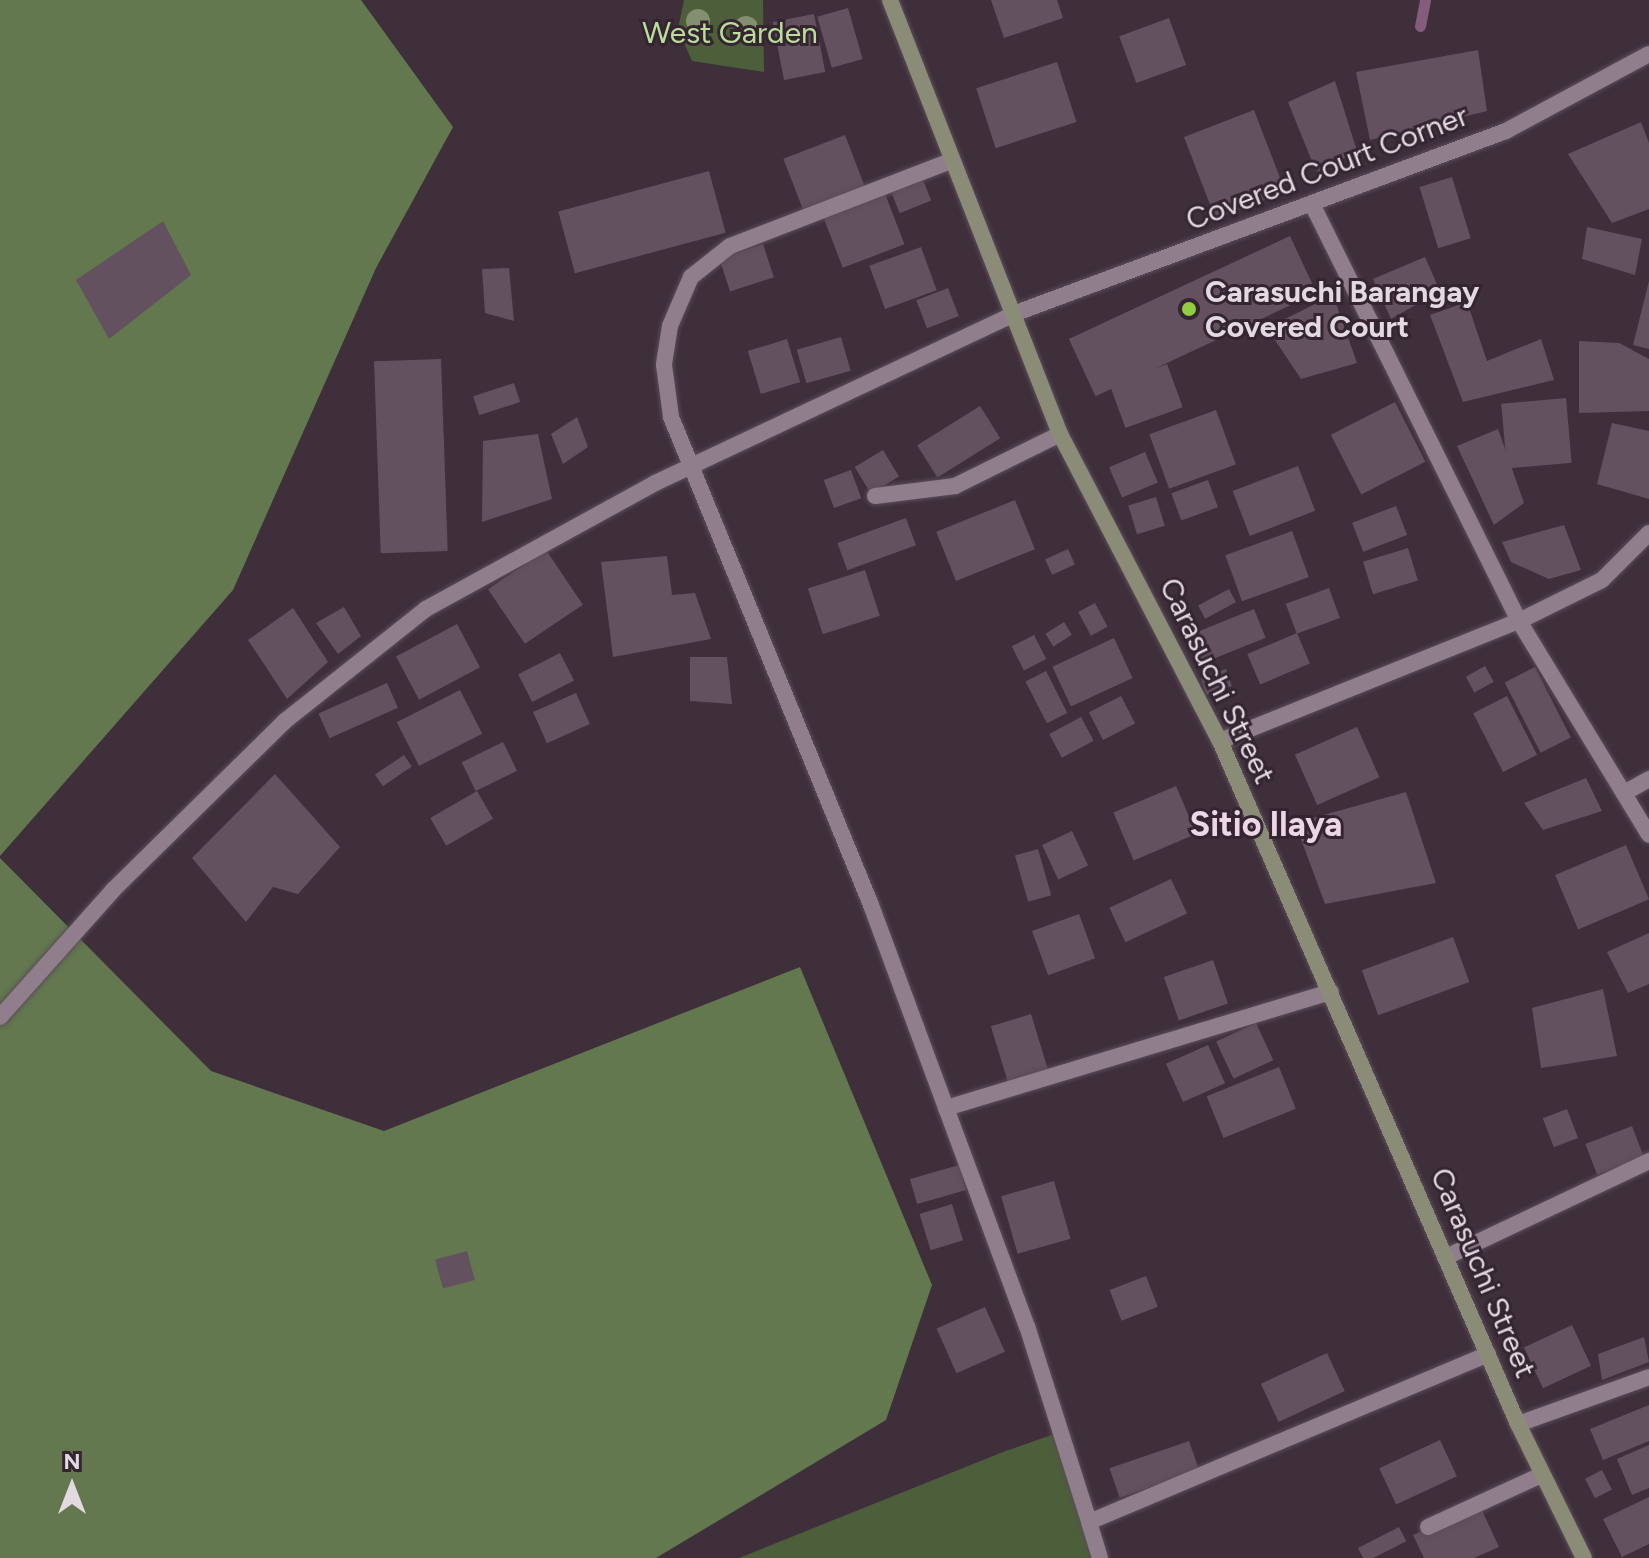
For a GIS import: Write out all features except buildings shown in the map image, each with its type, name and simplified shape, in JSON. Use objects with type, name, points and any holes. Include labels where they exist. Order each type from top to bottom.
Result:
[{"type":"street","name":"Carasuchi Street","points":[[890,0],[948,162],[1016,313],[1060,434],[1220,741],[1518,1424],[1584,1558]]},
{"type":"street","name":"Covered Court Corner","points":[[0,1017],[113,890],[295,712],[426,609],[692,466],[1016,313],[1313,206],[1506,131],[1649,54]]},
{"type":"street","points":[[948,162],[730,246],[691,277],[670,326],[664,365],[671,417],[946,1108],[1027,1326],[1100,1558]]},
{"type":"street","points":[[1313,206],[1519,621],[1649,835]]},
{"type":"street","points":[[875,496],[955,486],[1060,434]]},
{"type":"street","points":[[1220,741],[1519,621],[1602,580],[1649,533]]},
{"type":"street","points":[[1624,793],[1649,779]]},
{"type":"street","points":[[946,1108],[1331,992]]},
{"type":"street","points":[[1446,1257],[1649,1161]]},
{"type":"street","points":[[1089,1522],[1488,1354]]},
{"type":"street","points":[[1518,1424],[1649,1377]]},
{"type":"street","points":[[1428,1527],[1541,1475]]},
{"type":"green space","points":[[0,0],[361,0],[453,127],[376,268],[233,590],[0,856]]},
{"type":"green space","name":"West Garden","points":[[684,0],[763,0],[764,72],[692,61],[678,29]]},
{"type":"green space","points":[[0,858],[211,1071],[384,1131],[800,967],[932,1285],[886,1420],[656,1558],[0,1558]]},
{"type":"green space","points":[[1060,1432],[1100,1558],[739,1558],[1003,1452]]},
{"type":"waterway","points":[[1420,26],[1425,0]]},
{"type":"place","name":"Carasuchi Barangay Covered Court","points":[[1189,309]]},
{"type":"district","name":"Sitio Ilaya","points":[[1266,825]]}]
